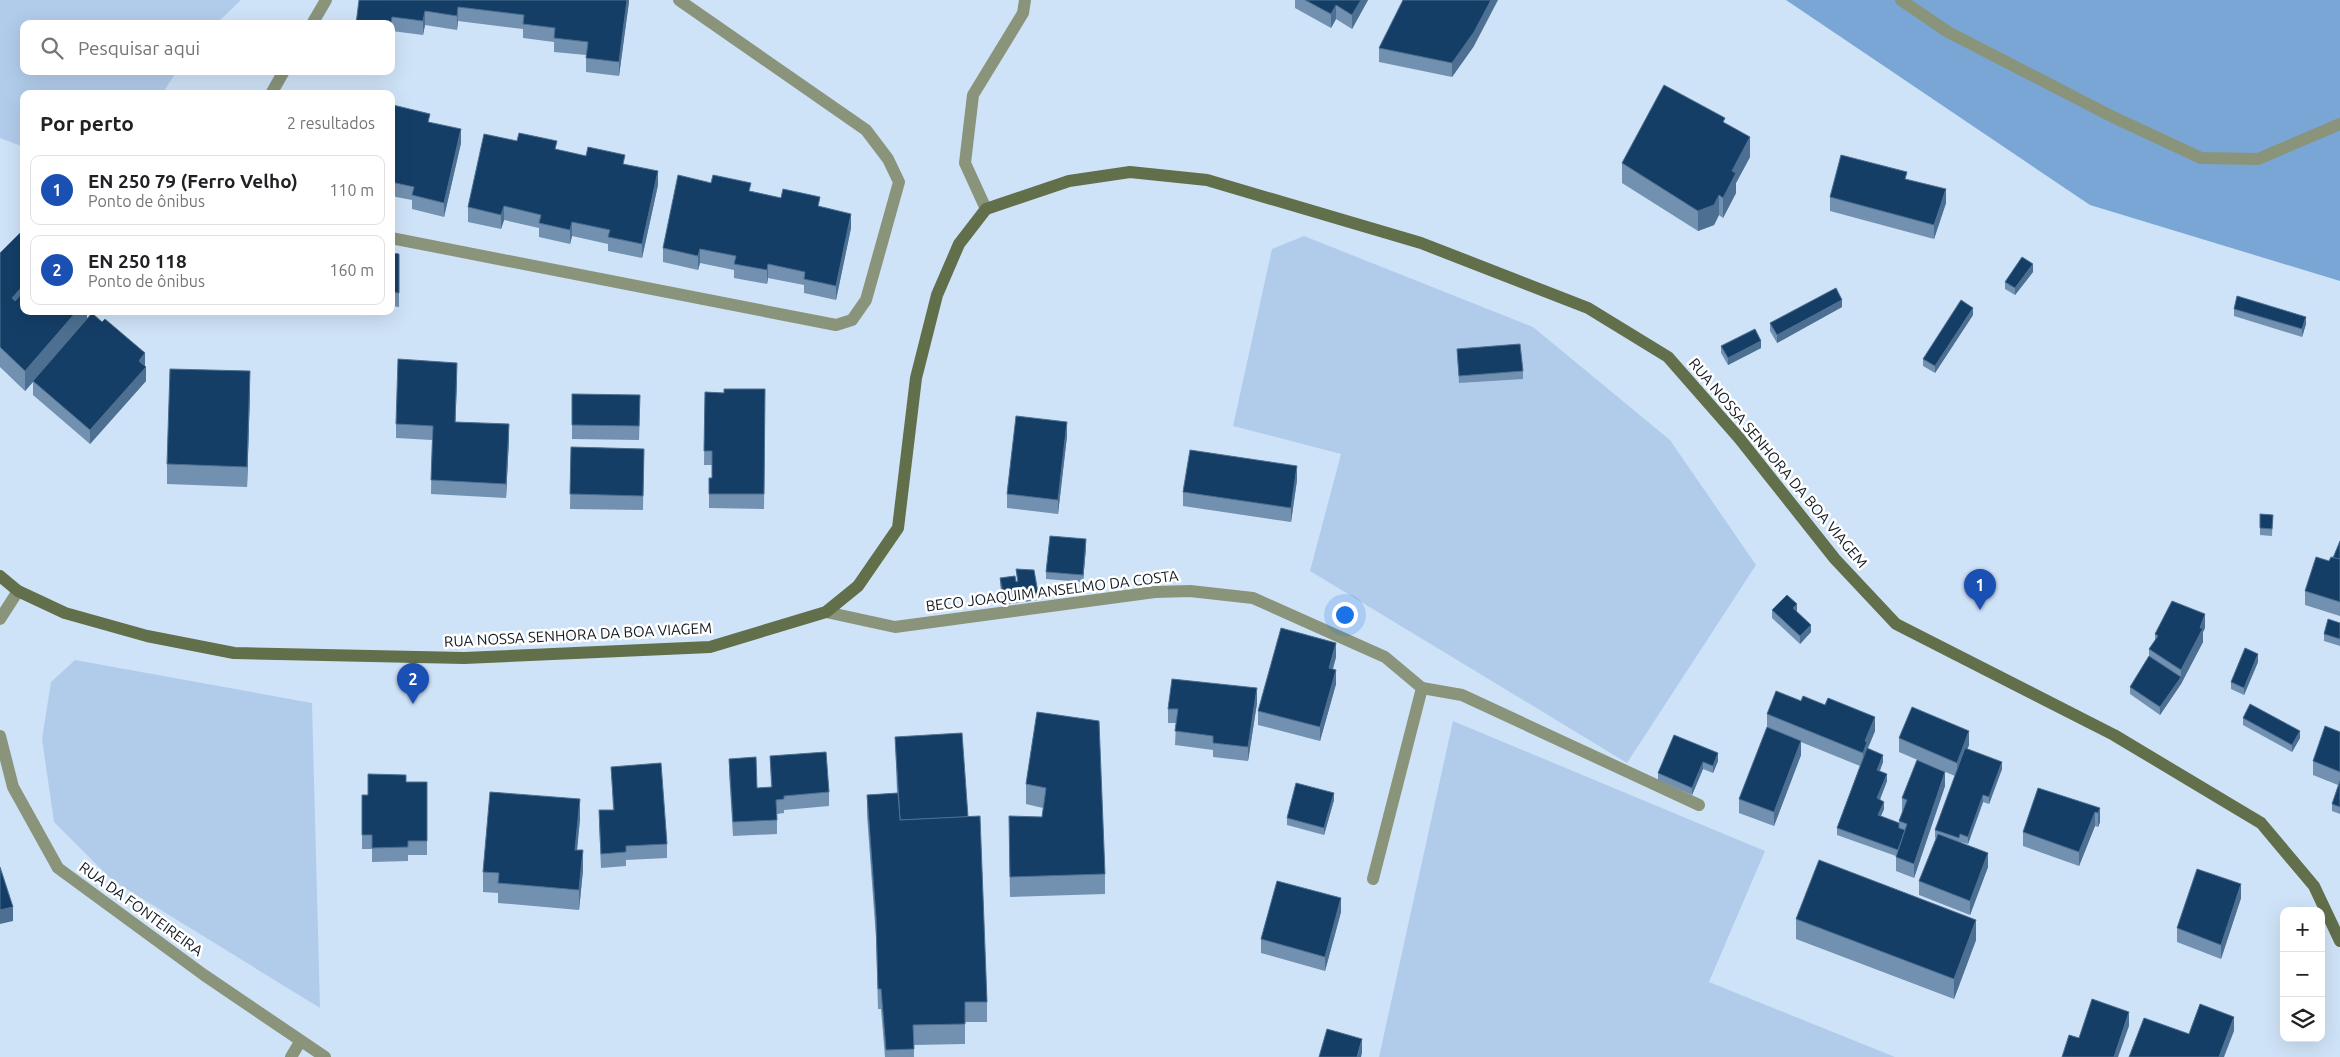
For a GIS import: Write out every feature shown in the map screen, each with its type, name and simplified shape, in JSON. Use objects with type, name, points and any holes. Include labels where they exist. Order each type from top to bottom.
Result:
[{"type":"main road","name":"RUA NOSSA SENHORA DA BOA VIAGEM","points":[[0,576],[18,591],[65,613],[147,636],[234,653],[464,658],[710,647],[826,612],[858,586],[898,528],[916,378],[937,295],[959,244],[986,209],[1068,181],[1130,172],[1207,180],[1422,243],[1588,308],[1668,357],[1739,438],[1835,559],[1896,624],[2114,735],[2261,823],[2314,886],[2340,941]]},
{"type":"street","points":[[314,20],[326,0]]},
{"type":"street","points":[[395,239],[836,325],[852,320],[866,300],[899,182],[888,159],[866,130],[679,0]]},
{"type":"street","points":[[986,209],[965,163],[973,95],[1023,14],[1025,0]]},
{"type":"street","points":[[1901,0],[1948,32],[2113,117],[2201,158],[2258,159],[2340,124]]},
{"type":"street","points":[[273,90],[282,75]]},
{"type":"street","points":[[0,619],[18,591]]},
{"type":"street","name":"BECO JOAQUIM ANSELMO DA COSTA","points":[[826,612],[895,627],[1156,592],[1190,591],[1253,598],[1385,657],[1422,688]]},
{"type":"street","points":[[1373,879],[1422,688],[1462,695],[1699,805]]},
{"type":"street","name":"RUA DA FONTEIREIRA","points":[[0,736],[13,788],[58,868],[300,1042],[325,1057]]},
{"type":"street","points":[[291,1057],[300,1042]]},
{"type":"shaded area","points":[[0,0],[241,0],[220,20],[20,20],[20,75],[174,75],[165,90],[20,90],[20,146],[0,138]]},
{"type":"shaded area","points":[[1786,0],[2340,0],[2340,281],[2090,205]]},
{"type":"shaded area","points":[[1304,236],[1533,327],[1670,440],[1756,565],[1627,763],[1310,571],[1341,454],[1233,426],[1272,249]]},
{"type":"shaded area","points":[[75,660],[312,703],[320,1008],[112,880],[54,822],[42,739],[51,682]]},
{"type":"shaded area","points":[[1453,721],[1765,851],[1709,982],[1895,1057],[1379,1057]]},
{"type":"building","points":[[359,0],[627,0],[619,62],[586,58],[588,42],[554,38],[555,28],[523,24],[524,15],[458,7],[457,16],[425,11],[423,21],[392,17],[392,20],[356,20]]},
{"type":"building","points":[[1305,0],[1361,0],[1352,15],[1336,5],[1331,14]]},
{"type":"building","points":[[1403,0],[1491,0],[1474,32],[1452,63],[1379,48]]},
{"type":"building","points":[[1664,85],[1725,118],[1723,122],[1750,137],[1732,171],[1736,173],[1723,198],[1719,195],[1714,205],[1698,211],[1622,163]]},
{"type":"building","points":[[395,105],[430,114],[428,122],[461,129],[444,203],[412,195],[414,187],[395,183]]},
{"type":"building","points":[[519,133],[557,141],[555,149],[586,156],[588,147],[625,155],[623,164],[658,171],[642,244],[608,237],[610,230],[572,222],[570,230],[539,223],[541,215],[504,206],[501,215],[468,207],[484,134],[517,141]]},
{"type":"building","points":[[1841,155],[1907,172],[1905,179],[1946,189],[1934,225],[1830,197]]},
{"type":"building","points":[[678,175],[711,183],[713,175],[751,183],[749,191],[781,198],[783,189],[820,197],[818,206],[851,214],[836,286],[804,279],[805,272],[768,264],[767,270],[734,264],[736,256],[700,249],[698,256],[663,248]]},
{"type":"building","points":[[20,233],[20,289],[12,298],[15,301],[20,295],[20,315],[74,315],[25,371],[0,347],[0,253]]},
{"type":"building","points":[[395,254],[399,254],[399,293],[395,292]]},
{"type":"building","points":[[2022,257],[2033,264],[2015,288],[2005,282]]},
{"type":"building","points":[[1836,288],[1842,300],[1777,335],[1770,323]]},
{"type":"building","points":[[2237,296],[2306,317],[2302,329],[2234,309]]},
{"type":"building","points":[[1961,300],[1973,308],[1935,366],[1923,359]]},
{"type":"building","points":[[90,315],[94,315],[102,322],[105,319],[145,353],[139,361],[146,367],[90,430],[33,381]]},
{"type":"building","points":[[1755,329],[1761,341],[1728,358],[1721,346]]},
{"type":"building","points":[[1520,344],[1523,371],[1459,376],[1457,349]]},
{"type":"building","points":[[398,359],[457,363],[455,422],[509,424],[506,484],[431,480],[433,426],[396,424]]},
{"type":"building","points":[[170,369],[250,371],[247,467],[167,464]]},
{"type":"building","points":[[724,389],[765,389],[764,494],[709,494],[709,478],[712,478],[712,451],[704,451],[705,392],[724,393]]},
{"type":"building","points":[[572,394],[640,395],[639,426],[572,425]]},
{"type":"building","points":[[1016,416],[1067,422],[1058,500],[1007,494]]},
{"type":"building","points":[[571,447],[644,449],[643,496],[570,494]]},
{"type":"building","points":[[1190,450],[1297,466],[1291,508],[1183,492]]},
{"type":"building","points":[[2260,514],[2273,515],[2272,529],[2260,528]]},
{"type":"building","points":[[1050,536],[1086,539],[1083,575],[1046,572]]},
{"type":"building","points":[[2340,541],[2340,559],[2333,558]]},
{"type":"building","points":[[2316,557],[2329,561],[2331,557],[2340,559],[2340,602],[2305,591]]},
{"type":"building","points":[[1016,569],[1034,570],[1038,593],[1004,598],[1000,578],[1015,576],[1016,582],[1018,581]]},
{"type":"building","points":[[1787,595],[1797,604],[1793,608],[1811,625],[1800,636],[1772,610]]},
{"type":"building","points":[[2172,601],[2205,614],[2200,628],[2203,628],[2181,670],[2149,649],[2158,636],[2155,634]]},
{"type":"building","points":[[2328,619],[2340,623],[2340,639],[2324,634]]},
{"type":"building","points":[[1281,628],[1336,643],[1329,668],[1336,670],[1320,727],[1258,711]]},
{"type":"building","points":[[2245,648],[2258,654],[2244,688],[2231,682]]},
{"type":"building","points":[[2149,656],[2181,677],[2160,707],[2130,687]]},
{"type":"building","points":[[1172,679],[1257,688],[1248,747],[1213,743],[1213,736],[1175,731],[1178,709],[1168,709]]},
{"type":"building","points":[[1776,691],[1801,701],[1803,696],[1825,705],[1828,698],[1875,717],[1865,741],[1867,742],[1863,753],[1767,714]]},
{"type":"building","points":[[2250,704],[2300,731],[2292,745],[2243,718]]},
{"type":"building","points":[[1912,707],[1969,731],[1957,763],[1899,738]]},
{"type":"building","points":[[1037,712],[1099,721],[1105,874],[1010,877],[1009,816],[1042,817],[1046,788],[1026,784]]},
{"type":"building","points":[[2325,726],[2340,732],[2340,772],[2313,761]]},
{"type":"building","points":[[1767,727],[1801,741],[1774,812],[1739,799]]},
{"type":"building","points":[[962,733],[968,817],[900,820],[895,737]]},
{"type":"building","points":[[1674,735],[1718,753],[1713,766],[1703,762],[1692,788],[1658,773]]},
{"type":"building","points":[[1867,748],[1883,755],[1877,770],[1887,774],[1877,798],[1884,802],[1878,815],[1899,823],[1899,828],[1905,830],[1898,850],[1837,828]]},
{"type":"building","points":[[1965,748],[2002,762],[1989,797],[1983,795],[1968,837],[1960,834],[1959,838],[1935,830]]},
{"type":"building","points":[[826,752],[829,792],[784,796],[784,799],[776,800],[777,820],[733,822],[729,759],[756,757],[757,788],[772,787],[770,756]]},
{"type":"building","points":[[1917,760],[1945,772],[1914,864],[1896,857],[1907,824],[1899,821],[1907,800],[1902,798]]},
{"type":"building","points":[[661,763],[667,844],[626,846],[626,852],[601,854],[599,810],[614,810],[611,767]]},
{"type":"building","points":[[368,774],[406,775],[406,782],[427,782],[427,841],[408,841],[408,847],[372,848],[372,835],[362,835],[362,795],[368,795]]},
{"type":"building","points":[[2340,781],[2340,807],[2332,804]]},
{"type":"building","points":[[1296,783],[1334,793],[1324,828],[1287,818]]},
{"type":"building","points":[[2038,788],[2100,808],[2098,813],[2095,812],[2079,852],[2023,832]]},
{"type":"building","points":[[490,792],[580,799],[575,850],[583,850],[579,890],[498,883],[499,873],[483,872]]},
{"type":"building","points":[[898,793],[900,820],[980,816],[987,1002],[965,1002],[965,1024],[913,1025],[914,1049],[886,1050],[881,989],[878,989],[876,918],[867,795]]},
{"type":"building","points":[[1938,834],[1988,853],[1970,901],[1919,881]]},
{"type":"building","points":[[1819,860],[1976,920],[1954,979],[1796,919]]},
{"type":"building","points":[[0,867],[13,907],[0,910]]},
{"type":"building","points":[[2197,869],[2241,884],[2221,945],[2177,928]]},
{"type":"building","points":[[1277,881],[1341,898],[1325,957],[1261,939]]},
{"type":"building","points":[[2092,999],[2129,1012],[2114,1057],[2062,1057],[2069,1035],[2079,1038]]},
{"type":"building","points":[[2200,1004],[2234,1017],[2219,1057],[2129,1057],[2144,1018],[2189,1034]]},
{"type":"building","points":[[1327,1029],[1362,1039],[1357,1057],[1319,1057]]},
{"type":"place","name":"EN 250 79 (Ferro Velho)","points":[[1980,610]]},
{"type":"place","name":"EN 250 118","points":[[413,704]]}]
